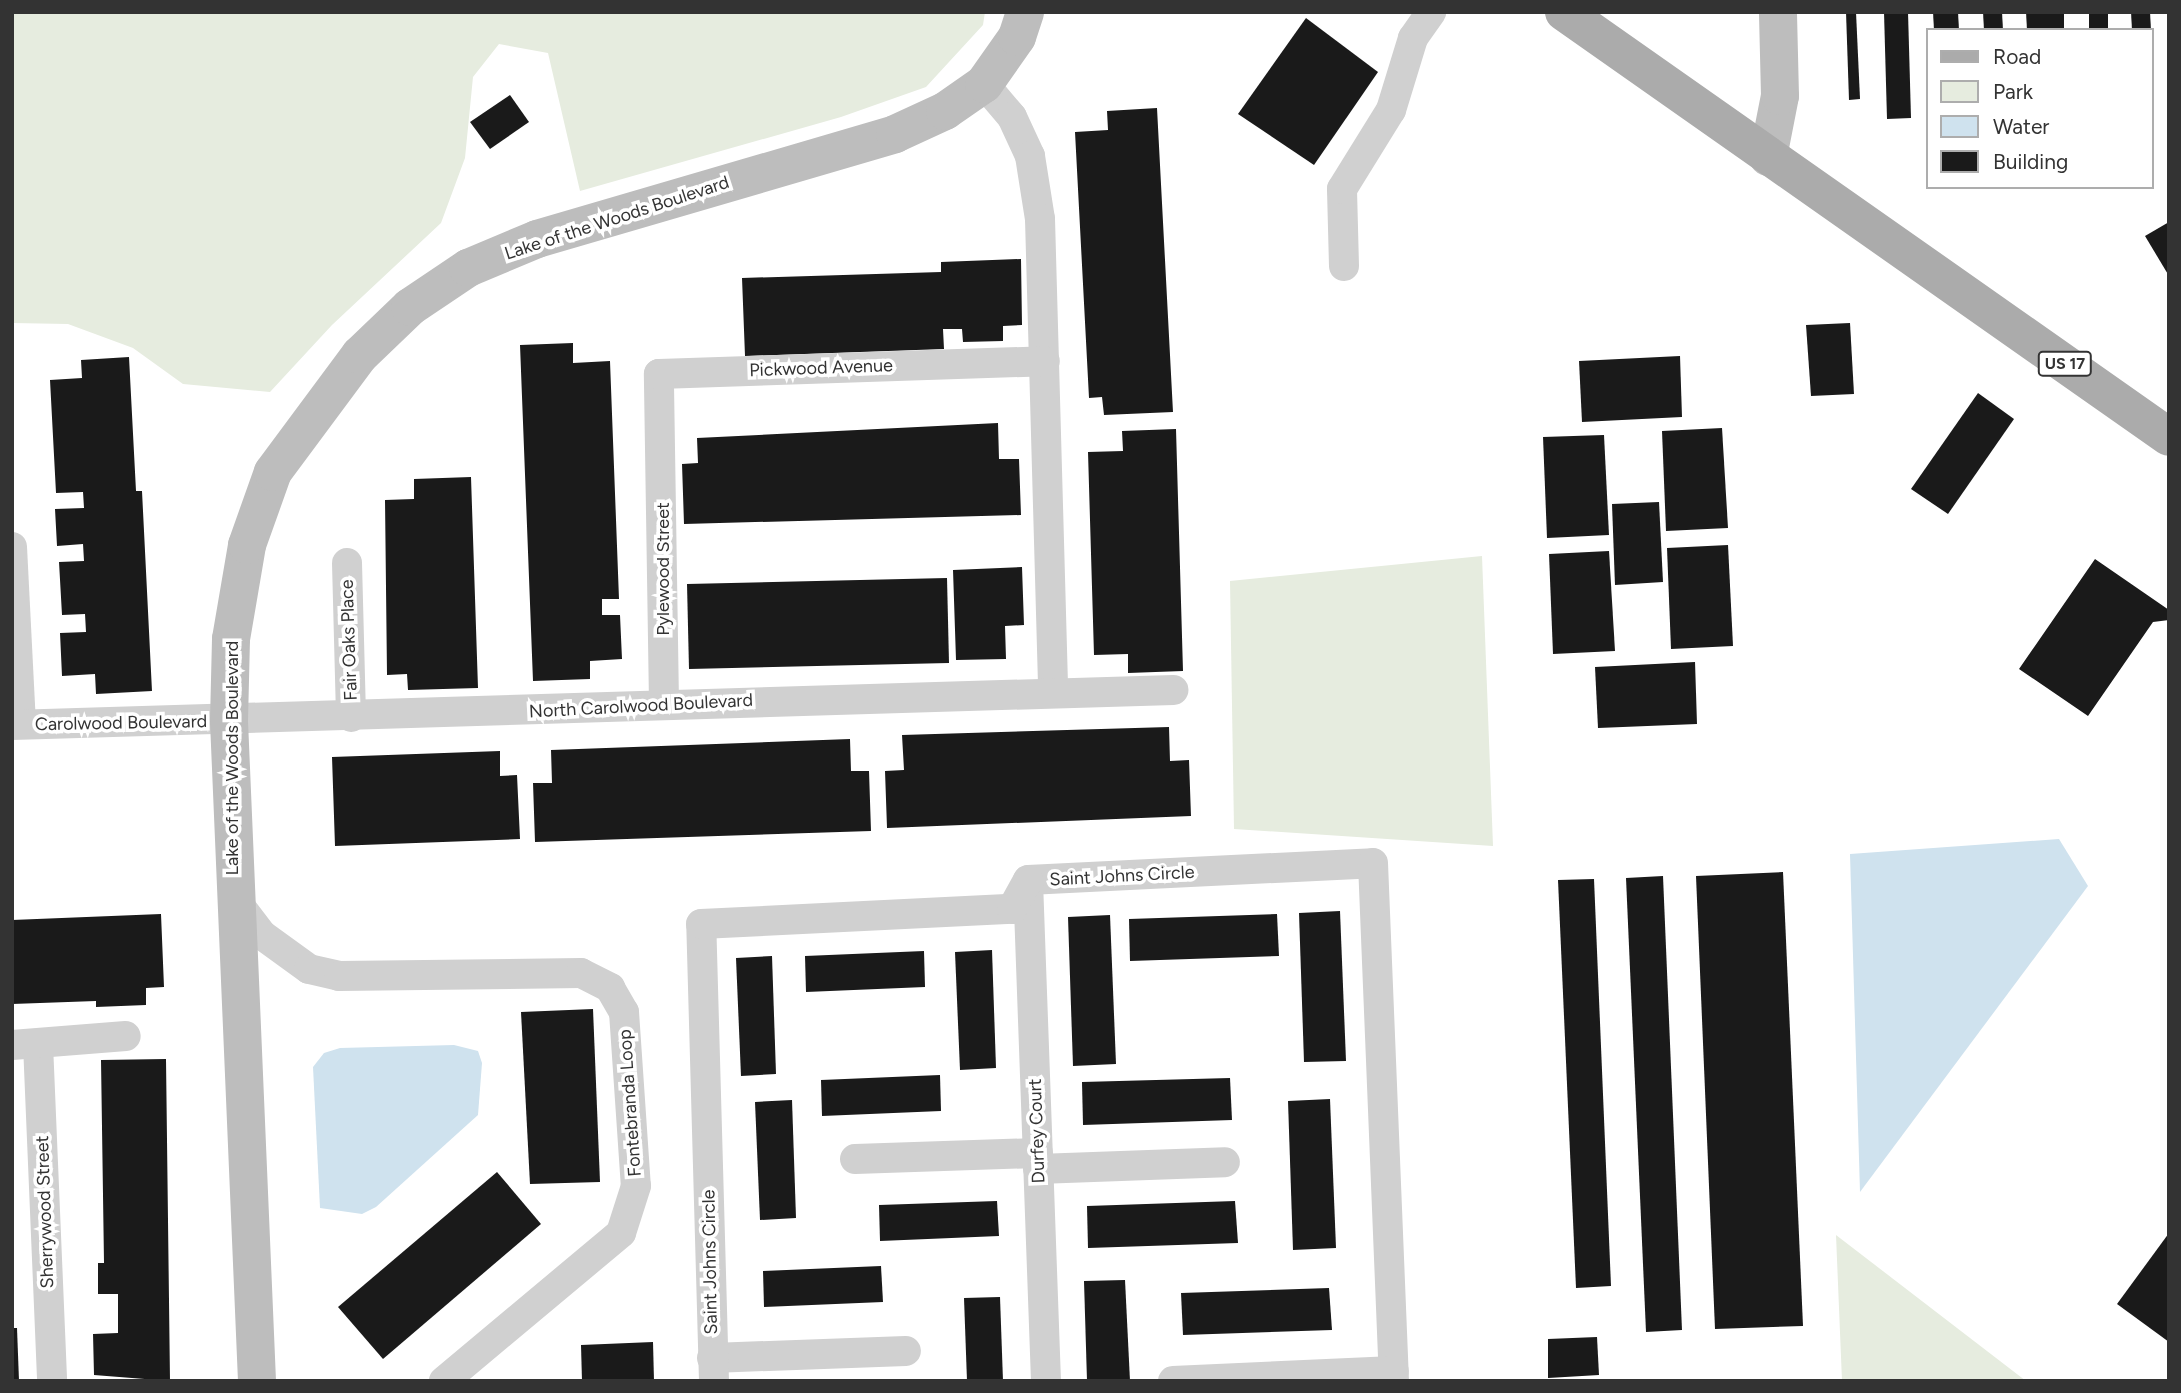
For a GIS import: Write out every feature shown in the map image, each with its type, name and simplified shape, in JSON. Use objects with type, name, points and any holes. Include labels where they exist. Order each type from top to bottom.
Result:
[{"type":"main road","name":"US 17","points":[[1564,12],[2169,437]]},
{"type":"street","name":"Lake of the Woods Boulevard","points":[[257,1381],[233,897],[229,720],[231,639],[247,545],[273,472],[360,355],[410,307],[468,268],[537,239],[895,134],[945,111],[984,84],[1017,37],[1024,12]]},
{"type":"street","points":[[1344,267],[1342,189],[1391,110],[1413,38],[1431,12]]},
{"type":"street","points":[[1768,157],[1780,96],[1777,12]]},
{"type":"street","points":[[984,84],[1012,117],[1030,156],[1040,219],[1053,692]]},
{"type":"street","name":"Pickwood Avenue","points":[[662,435],[659,374],[1045,361]]},
{"type":"street","name":"Pylewood Street","points":[[662,435],[664,703]]},
{"type":"street","points":[[12,547],[17,725]]},
{"type":"street","name":"Fair Oaks Place","points":[[347,564],[351,717]]},
{"type":"street","name":"North Carolwood Boulevard","points":[[229,720],[664,703],[1173,690]]},
{"type":"street","name":"Carolwood Boulevard","points":[[17,725],[229,720]]},
{"type":"street","name":"Saint Johns Circle","points":[[713,1369],[701,924],[1012,909],[1028,880],[1373,863],[1394,1376]]},
{"type":"street","name":"Durfey Court","points":[[1028,880],[1046,1381]]},
{"type":"street","name":"Fontebranda Loop","points":[[233,897],[283,954],[330,975],[580,973],[610,988],[624,1012],[636,1186],[621,1233],[444,1381]]},
{"type":"street","points":[[25,1044],[127,1035]]},
{"type":"street","name":"Sherrywood Street","points":[[25,1044],[52,1381]]},
{"type":"street","points":[[855,1158],[1225,1162]]},
{"type":"street","points":[[713,1369],[906,1351]]},
{"type":"street","points":[[1173,1381],[1394,1376]]},
{"type":"green space","points":[[12,12],[985,12],[983,25],[926,87],[841,117],[580,191],[548,53],[499,44],[473,77],[465,158],[441,223],[332,325],[270,392],[183,384],[133,348],[68,324],[12,323]]},
{"type":"green space","points":[[1482,556],[1493,846],[1234,829],[1230,581]]},
{"type":"green space","points":[[1836,1235],[2026,1381],[1842,1381]]},
{"type":"water","points":[[2059,839],[2088,886],[1860,1192],[1850,854]]},
{"type":"water","points":[[454,1045],[478,1051],[482,1063],[478,1115],[376,1207],[362,1214],[320,1208],[313,1067],[324,1053],[340,1048]]},
{"type":"building","points":[[1846,12],[1856,12],[1860,99],[1849,100]]},
{"type":"building","points":[[1884,12],[1908,12],[1911,118],[1887,119]]},
{"type":"building","points":[[1933,12],[1958,12],[1959,28],[1934,28]]},
{"type":"building","points":[[1983,12],[2002,12],[2003,28],[1984,28]]},
{"type":"building","points":[[2026,12],[2064,12],[2064,28],[2027,28]]},
{"type":"building","points":[[2089,12],[2108,12],[2108,28],[2089,28]]},
{"type":"building","points":[[2131,12],[2150,12],[2151,28],[2132,28]]},
{"type":"building","points":[[1306,18],[1378,72],[1314,165],[1238,114]]},
{"type":"building","points":[[510,95],[529,122],[490,149],[470,122]]},
{"type":"building","points":[[1157,108],[1173,412],[1104,415],[1102,397],[1089,398],[1075,132],[1108,130],[1107,111]]},
{"type":"building","points":[[2169,222],[2169,276],[2145,236]]},
{"type":"building","points":[[1021,259],[1022,325],[1003,326],[1003,341],[963,342],[962,329],[943,329],[944,349],[745,356],[742,278],[941,272],[941,262]]},
{"type":"building","points":[[1850,323],[1854,394],[1811,396],[1806,325]]},
{"type":"building","points":[[573,343],[573,363],[610,361],[619,599],[602,599],[602,615],[620,615],[622,659],[590,661],[590,679],[533,681],[520,345]]},
{"type":"building","points":[[1680,356],[1682,417],[1582,422],[1579,361]]},
{"type":"building","points":[[129,357],[136,491],[142,491],[152,691],[96,694],[95,674],[62,676],[60,633],[86,632],[85,614],[62,615],[59,562],[84,561],[83,544],[57,546],[55,509],[84,508],[83,492],[56,493],[50,380],[82,378],[81,360]]},
{"type":"building","points":[[1978,393],[2014,419],[1948,514],[1911,489]]},
{"type":"building","points":[[998,423],[999,459],[1019,459],[1021,515],[684,524],[682,464],[698,463],[697,438]]},
{"type":"building","points":[[1722,428],[1728,528],[1666,531],[1662,431]]},
{"type":"building","points":[[1176,429],[1183,671],[1128,673],[1128,654],[1094,655],[1088,452],[1123,451],[1122,431]]},
{"type":"building","points":[[1604,435],[1609,535],[1547,538],[1543,437]]},
{"type":"building","points":[[471,477],[478,688],[408,690],[407,674],[387,675],[385,500],[414,499],[414,479]]},
{"type":"building","points":[[1659,502],[1663,582],[1615,585],[1612,504]]},
{"type":"building","points":[[1728,545],[1733,646],[1671,649],[1667,548]]},
{"type":"building","points":[[1609,551],[1615,651],[1553,654],[1549,554]]},
{"type":"building","points":[[2095,559],[2169,610],[2169,620],[2153,622],[2088,716],[2019,669]]},
{"type":"building","points":[[1022,567],[1024,625],[1005,626],[1006,659],[956,660],[953,570]]},
{"type":"building","points":[[947,578],[949,663],[689,669],[687,584]]},
{"type":"building","points":[[1695,662],[1697,724],[1598,728],[1595,667]]},
{"type":"building","points":[[1169,727],[1170,761],[1189,760],[1191,816],[887,828],[885,771],[904,770],[902,735]]},
{"type":"building","points":[[850,739],[851,771],[869,771],[871,831],[535,842],[533,783],[552,783],[551,750]]},
{"type":"building","points":[[500,751],[500,776],[517,775],[520,839],[335,846],[332,757]]},
{"type":"building","points":[[1783,872],[1803,1326],[1715,1329],[1696,876]]},
{"type":"building","points":[[1663,876],[1682,1330],[1646,1332],[1626,878]]},
{"type":"building","points":[[1594,879],[1611,1286],[1576,1288],[1558,880]]},
{"type":"building","points":[[1340,911],[1346,1061],[1304,1062],[1299,913]]},
{"type":"building","points":[[161,914],[164,987],[146,988],[146,1005],[96,1007],[96,1001],[12,1004],[12,920]]},
{"type":"building","points":[[1277,914],[1279,956],[1130,961],[1129,919]]},
{"type":"building","points":[[1110,915],[1116,1064],[1073,1066],[1068,917]]},
{"type":"building","points":[[992,950],[996,1068],[960,1070],[955,952]]},
{"type":"building","points":[[924,951],[925,987],[806,992],[805,956]]},
{"type":"building","points":[[772,956],[776,1074],[741,1076],[736,958]]},
{"type":"building","points":[[593,1009],[600,1182],[530,1184],[521,1012]]},
{"type":"building","points":[[166,1059],[170,1381],[94,1375],[93,1334],[118,1333],[118,1294],[98,1294],[98,1263],[104,1263],[101,1060]]},
{"type":"building","points":[[940,1075],[941,1111],[822,1116],[821,1080]]},
{"type":"building","points":[[1230,1078],[1232,1120],[1083,1125],[1082,1082]]},
{"type":"building","points":[[1330,1099],[1336,1248],[1293,1250],[1288,1101]]},
{"type":"building","points":[[792,1100],[796,1218],[760,1220],[755,1102]]},
{"type":"building","points":[[497,1172],[541,1224],[383,1359],[338,1307]]},
{"type":"building","points":[[997,1201],[999,1236],[880,1241],[879,1205]]},
{"type":"building","points":[[1235,1201],[1238,1243],[1088,1248],[1087,1206]]},
{"type":"building","points":[[2169,1233],[2169,1342],[2117,1304]]},
{"type":"building","points":[[881,1266],[883,1302],[764,1307],[763,1271]]},
{"type":"building","points":[[1125,1280],[1130,1381],[1087,1381],[1084,1281]]},
{"type":"building","points":[[1329,1288],[1332,1330],[1183,1335],[1181,1293]]},
{"type":"building","points":[[1000,1297],[1003,1381],[967,1381],[964,1298]]},
{"type":"building","points":[[12,1328],[17,1328],[19,1381],[12,1381]]},
{"type":"building","points":[[1597,1337],[1599,1375],[1548,1378],[1548,1339]]},
{"type":"building","points":[[653,1342],[654,1381],[582,1381],[581,1345]]}]
